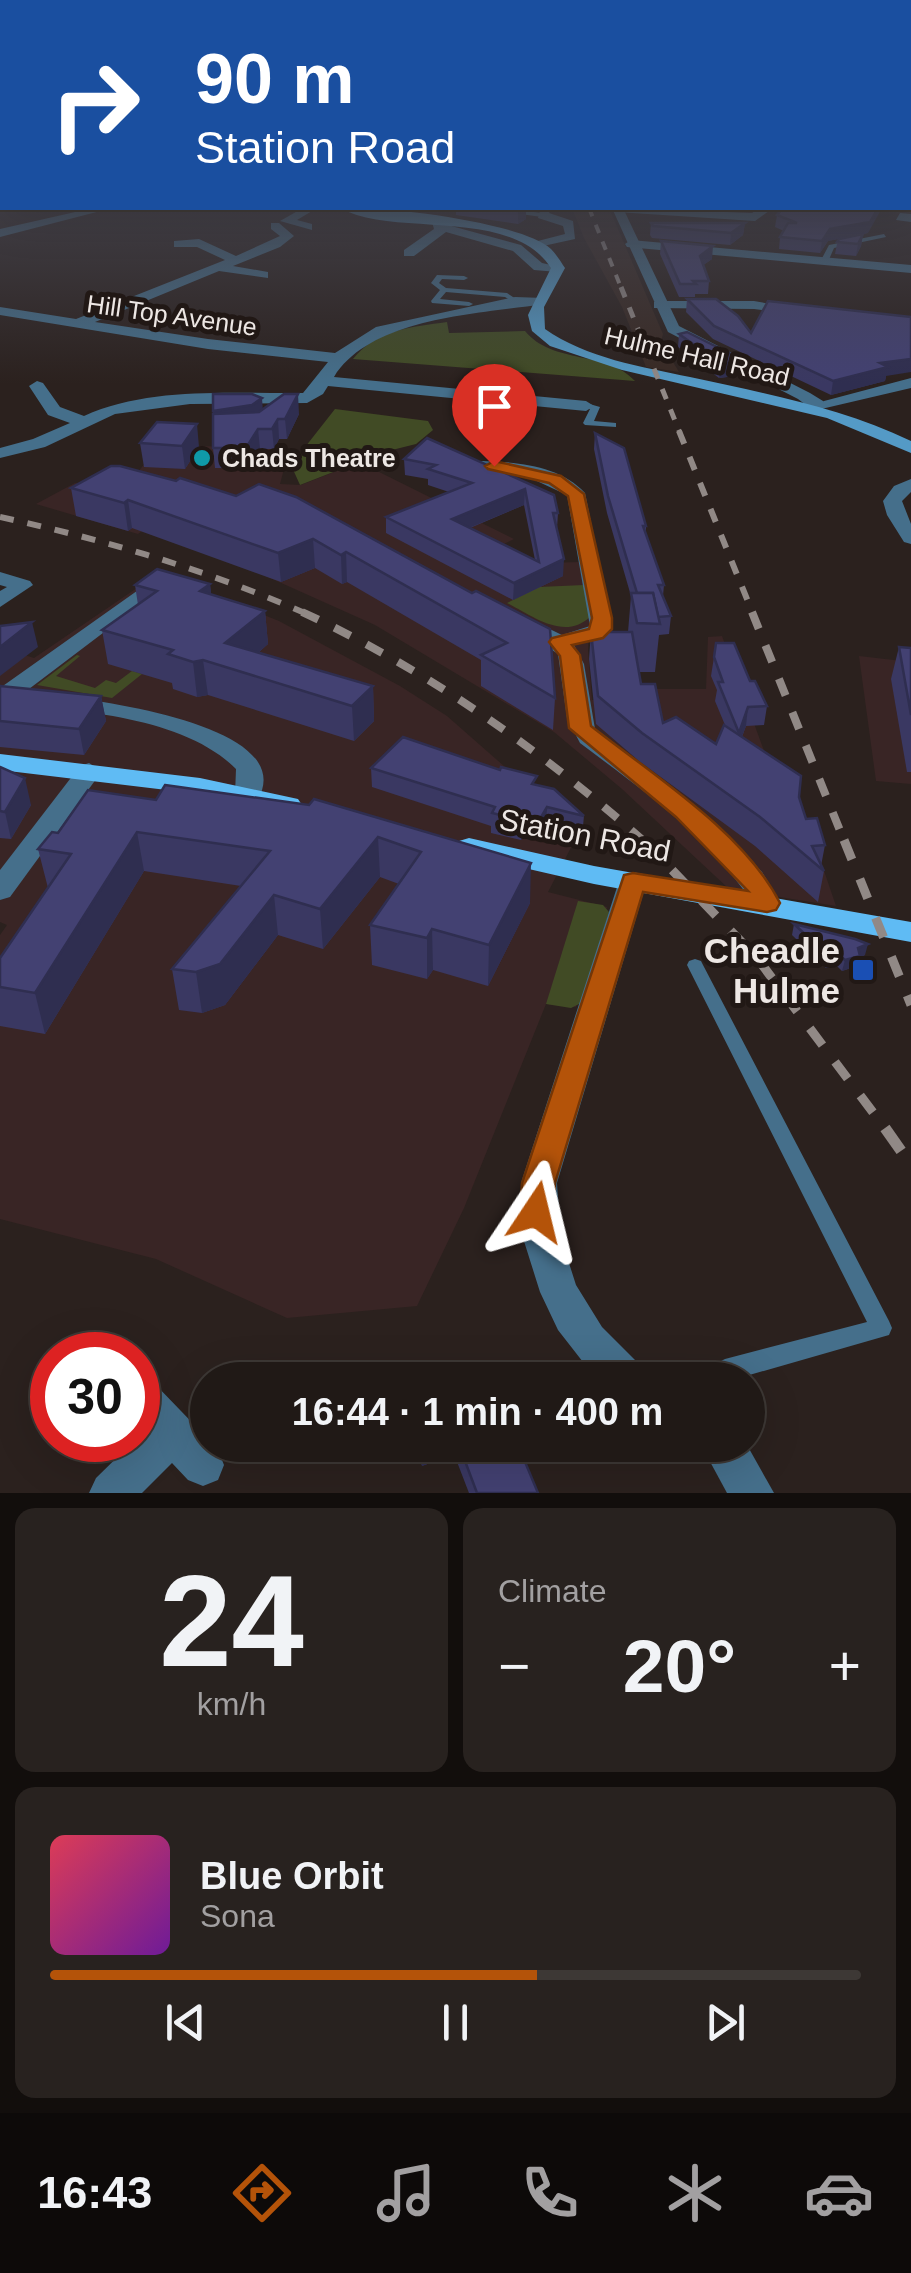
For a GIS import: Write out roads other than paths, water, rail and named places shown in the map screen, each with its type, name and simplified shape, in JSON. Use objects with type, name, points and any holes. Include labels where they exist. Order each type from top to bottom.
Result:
[{"type":"main road","points":[[538,245],[554,258],[558,268],[539,301]]},
{"type":"main road","name":"Hulme Hall Road","points":[[539,301],[535,316],[540,333],[579,354],[814,407],[911,448]]},
{"type":"main road","points":[[0,762],[248,795],[310,811]]},
{"type":"main road","name":"Station Road","points":[[438,840],[633,882],[767,903],[911,932]]},
{"type":"street","points":[[202,245],[234,260]]},
{"type":"street","points":[[76,324],[268,245]]},
{"type":"street","points":[[410,253],[419,245]]},
{"type":"street","points":[[508,245],[539,267],[558,268]]},
{"type":"street","points":[[631,245],[659,306],[679,334],[814,407],[911,383]]},
{"type":"street","points":[[638,245],[911,270]]},
{"type":"street","points":[[216,267],[263,275]]},
{"type":"street","points":[[0,453],[39,443],[111,410],[177,400],[288,404],[313,395],[338,358],[381,330],[516,302],[539,301]]},
{"type":"street","points":[[659,306],[754,305],[813,312]]},
{"type":"street","name":"Hill Top Avenue","points":[[0,311],[338,358]]},
{"type":"street","points":[[324,381],[586,406]]},
{"type":"street","points":[[37,386],[54,411],[81,422]]},
{"type":"street","points":[[470,467],[494,466],[542,476],[567,485],[576,494],[602,629],[559,642]]},
{"type":"street","points":[[911,485],[894,494],[891,501],[892,511],[911,538]]},
{"type":"street","points":[[0,578],[23,585],[0,601]]},
{"type":"street","points":[[1,699],[158,582]]},
{"type":"street","points":[[504,613],[559,642],[570,655],[580,728],[684,812],[755,879],[767,903]]},
{"type":"street","points":[[1,699],[124,710],[185,730],[219,744],[246,763],[252,778],[248,795]]},
{"type":"street","points":[[0,890],[89,771]]},
{"type":"street","points":[[611,1362],[576,1323],[554,1282],[536,1212],[539,1183],[633,882]]},
{"type":"street","points":[[160,1421],[203,1464]]},
{"type":"street","points":[[111,1493],[171,1434]]},
{"type":"street","points":[[733,1462],[752,1493]]},
{"type":"lane","points":[[824,262],[831,246],[842,245]]},
{"type":"lane","points":[[864,247],[881,248],[881,245]]},
{"type":"lane","points":[[464,278],[440,276],[435,283],[444,290],[508,295],[516,302]]},
{"type":"lane","points":[[444,290],[436,301],[469,304]]},
{"type":"lane","points":[[586,406],[596,407],[588,423],[612,425]]},
{"type":"lane","points":[[695,965],[881,1328],[755,1362]]},
{"type":"railway","points":[[604,245],[622,290]]},
{"type":"railway","points":[[621,287],[680,433]]},
{"type":"railway","points":[[679,431],[753,614]]},
{"type":"railway","points":[[0,517],[156,558],[302,612]]},
{"type":"railway","points":[[302,612],[307,614]]},
{"type":"railway","points":[[302,612],[439,686],[566,776],[645,843]]},
{"type":"railway","points":[[752,612],[845,843]]},
{"type":"railway","points":[[844,840],[911,1005]]},
{"type":"railway","points":[[645,843],[757,958],[887,1131]]},
{"type":"railway","points":[[885,1128],[911,1165]]},
{"type":"place","name":"Chads Theatre","points":[[202,458]]},
{"type":"place","name":"Cheadle Hulme","points":[[863,970]]}]
